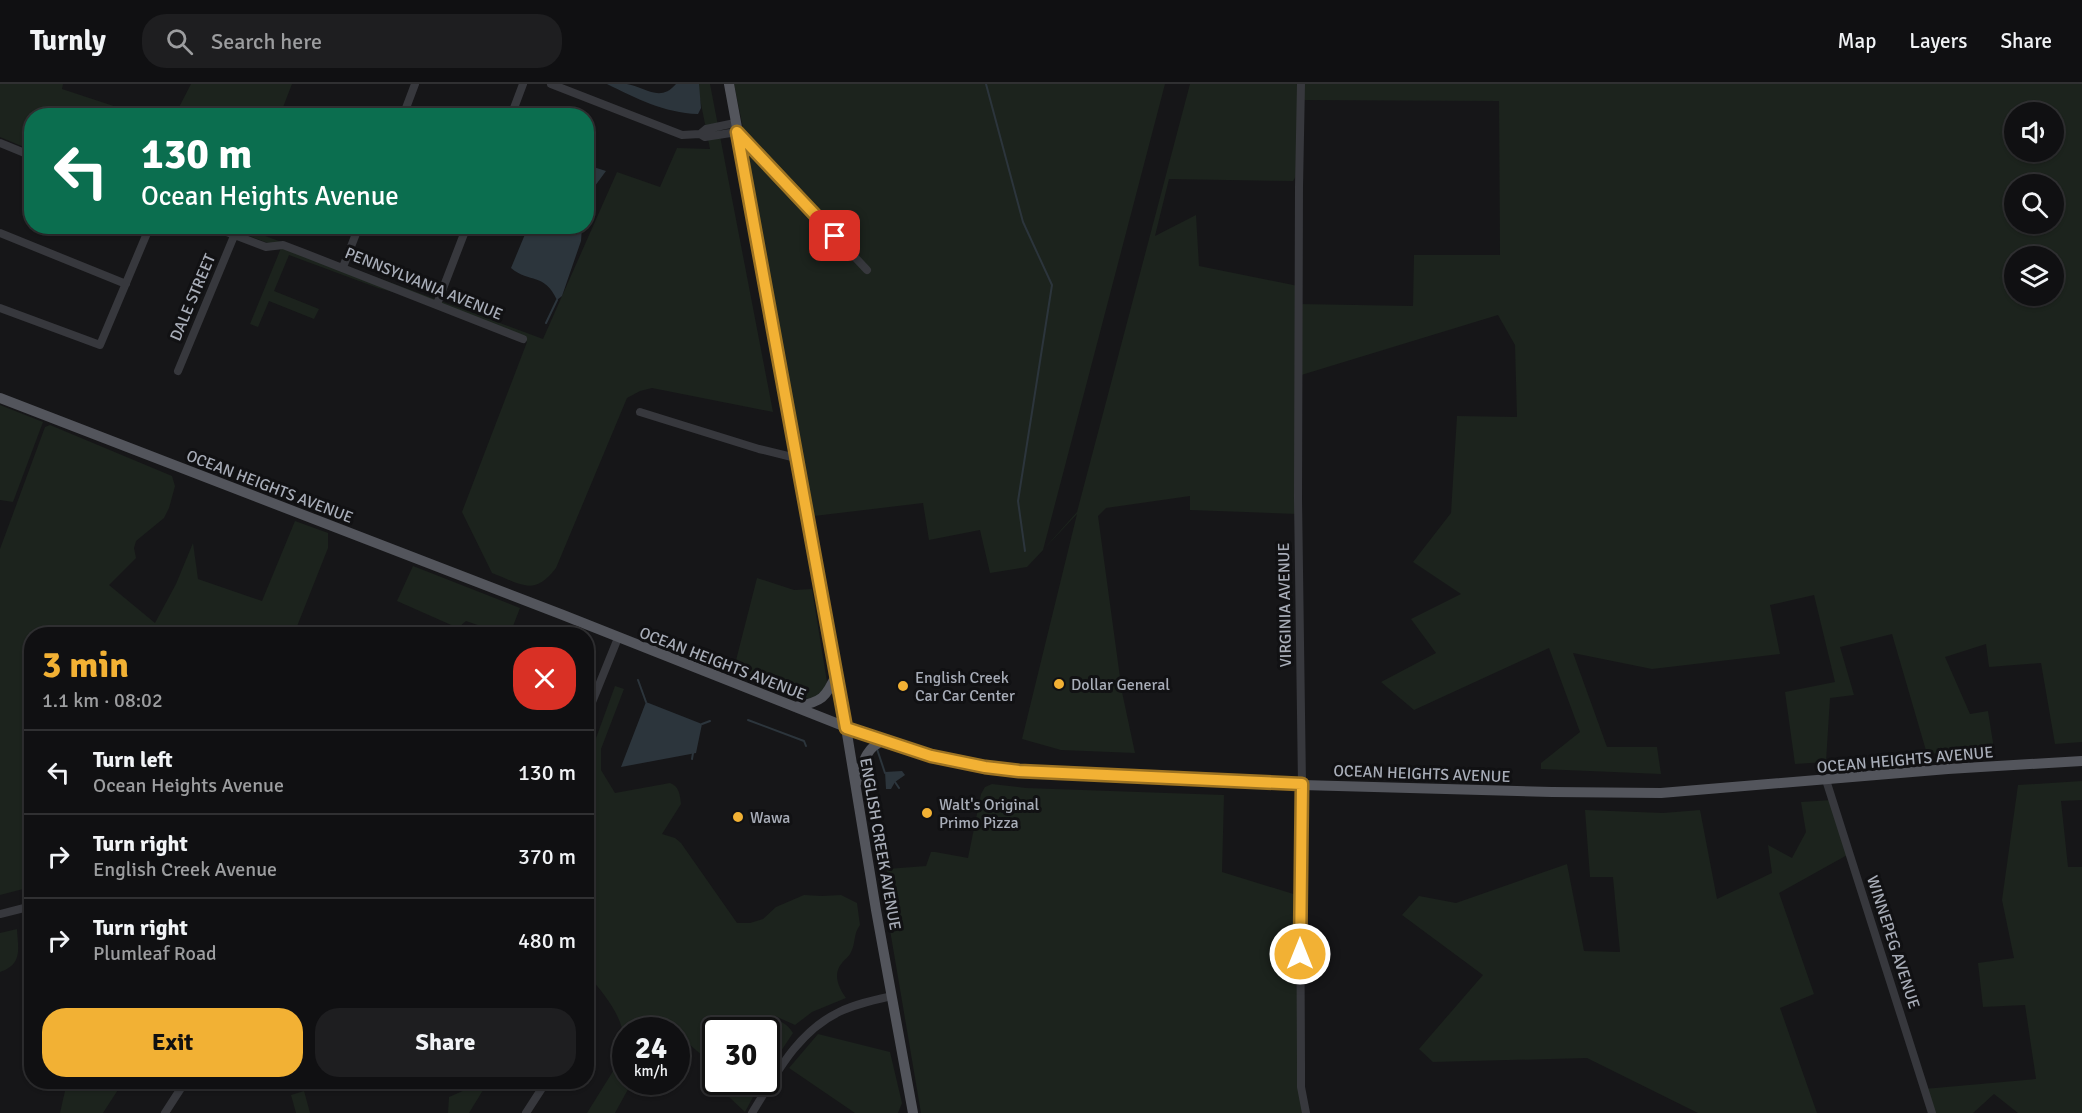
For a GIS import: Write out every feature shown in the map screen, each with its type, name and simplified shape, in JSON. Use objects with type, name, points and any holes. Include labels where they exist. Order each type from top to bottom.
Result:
[{"type":"main road","name":"ENGLISH CREEK AVENUE","points":[[729,84],[837,673],[876,910],[913,1113]]},
{"type":"main road","name":"OCEAN HEIGHTS AVENUE","points":[[0,398],[590,627]]},
{"type":"main road","name":"OCEAN HEIGHTS AVENUE","points":[[594,629],[884,741],[951,761],[1019,771],[1302,784],[1552,792],[1661,792],[1948,769],[2082,761]]},
{"type":"main road","points":[[795,707],[816,703],[823,698],[837,673]]},
{"type":"main road","points":[[856,784],[869,750],[876,743],[884,741]]},
{"type":"street","points":[[406,108],[416,84]]},
{"type":"street","points":[[514,108],[523,84]]},
{"type":"street","points":[[551,84],[677,133],[700,134],[706,129],[736,127],[867,270]]},
{"type":"street","name":"VIRGINIA AVENUE","points":[[1301,84],[1298,520],[1302,784],[1300,1063],[1301,1087],[1306,1113]]},
{"type":"street","points":[[0,144],[24,153]]},
{"type":"street","points":[[0,233],[126,284]]},
{"type":"street","points":[[0,308],[100,345],[147,234]]},
{"type":"street","name":"PENNSYLVANIA AVENUE","points":[[229,234],[266,247],[283,245],[523,339]]},
{"type":"street","points":[[343,267],[356,234]]},
{"type":"street","points":[[437,304],[464,234]]},
{"type":"street","name":"DALE STREET","points":[[178,370],[234,236]]},
{"type":"street","points":[[640,412],[759,449],[796,458]]},
{"type":"street","points":[[594,697],[618,638]]},
{"type":"street","name":"WINNEPEG AVENUE","points":[[1826,780],[1932,1113]]},
{"type":"street","points":[[0,914],[24,908]]},
{"type":"street","points":[[752,1113],[789,1055],[823,1021],[851,1007],[892,996]]},
{"type":"street","points":[[165,1113],[180,1089]]},
{"type":"street","points":[[526,1113],[541,1089]]},
{"type":"shaded area","points":[[0,84],[63,84],[62,89],[120,108],[24,108],[24,147],[0,137]]},
{"type":"shaded area","points":[[191,84],[292,84],[283,108],[179,108]]},
{"type":"shaded area","points":[[607,84],[627,84],[658,93],[670,90],[676,84],[699,84],[701,108],[698,114],[674,111],[651,104]]},
{"type":"shaded area","points":[[697,84],[710,84],[773,412],[652,388],[627,398],[556,568],[541,583],[527,586],[492,573],[462,512],[527,342],[437,304],[378,288],[289,255],[274,291],[319,309],[314,319],[269,301],[258,327],[250,324],[281,248],[244,234],[260,234],[543,339],[590,234],[594,234],[594,224],[617,172],[660,187],[677,148],[710,149]]},
{"type":"shaded area","points":[[734,84],[1165,84],[1043,550],[1077,512],[1190,84],[2082,84],[2082,742],[2055,744],[2041,663],[1989,667],[1986,644],[1945,657],[1970,714],[1988,711],[1994,749],[1927,754],[1892,634],[1840,647],[1854,695],[1830,698],[1826,762],[1795,764],[1785,692],[1835,682],[1814,595],[1770,605],[1780,654],[1652,669],[1573,653],[1607,747],[1657,747],[1661,774],[1541,769],[1541,763],[1580,732],[1549,648],[1414,710],[1381,682],[1436,653],[1411,619],[1461,594],[1413,562],[1451,513],[1457,416],[1517,417],[1515,345],[1498,315],[1298,376],[1298,514],[1190,510],[1190,496],[1106,508],[1098,516],[1122,692],[1135,753],[1061,750],[1022,739],[1077,514],[1027,567],[990,573],[980,530],[929,540],[923,503],[814,516]],"holes":[[[1299,100],[1499,101],[1500,255],[1414,255],[1413,306],[1298,304],[1298,286],[1199,266],[1196,215],[1155,236],[1169,179],[1293,181],[1298,173]]]},
{"type":"shaded area","points":[[594,167],[606,171],[594,187]]},
{"type":"shaded area","points":[[525,234],[582,234],[562,296],[557,300],[547,285],[511,268]]},
{"type":"shaded area","points":[[0,405],[43,422],[13,502],[0,500]]},
{"type":"shaded area","points":[[50,425],[172,476],[175,486],[164,518],[136,541],[134,548],[136,558],[109,585],[155,623],[176,584],[193,543],[198,579],[262,601],[295,521],[328,533],[328,548],[297,627],[24,627],[24,889],[0,895],[0,549],[45,427]]},
{"type":"shaded area","points":[[413,566],[520,608],[513,627],[483,627],[466,621],[456,627],[397,601]]},
{"type":"shaded area","points":[[757,578],[794,590],[812,589],[827,682],[823,690],[813,697],[801,698],[733,672]]},
{"type":"shaded area","points":[[615,686],[624,689],[601,749],[601,770],[615,793],[670,783],[675,786],[681,804],[662,834],[675,838],[681,843],[737,923],[750,923],[763,919],[776,907],[804,895],[841,895],[857,903],[860,925],[850,954],[837,972],[839,985],[846,998],[812,1012],[795,1025],[775,1016],[702,1017],[702,1055],[690,1045],[690,1017],[618,1017],[594,983],[594,744]]},
{"type":"shaded area","points":[[646,702],[702,724],[696,753],[621,767]]},
{"type":"shaded area","points":[[902,771],[905,775],[895,782],[891,789],[886,789],[885,772]]},
{"type":"shaded area","points":[[2082,781],[2082,800],[2061,801],[2068,867],[2082,867],[2082,1113],[2018,1113],[1994,1094],[1973,1113],[1932,1113],[1924,1089],[2036,1079],[2025,1005],[1983,1007],[1978,963],[2014,958],[2002,900],[2018,785]]},
{"type":"shaded area","points":[[992,784],[1026,788],[1224,795],[1222,872],[1300,896],[1303,1085],[1307,1113],[921,1113],[890,930],[887,869],[926,866],[931,852],[968,858],[981,794],[985,787]]},
{"type":"shaded area","points":[[1832,800],[1849,854],[1779,893],[1814,994],[1780,1008],[1817,1113],[1698,1113],[1587,1058],[1433,1062],[1419,1049],[1483,975],[1402,915],[1419,896],[1456,903],[1567,864],[1584,951],[1620,952],[1613,877],[1590,877],[1585,810],[1663,813],[1700,810],[1717,899],[1772,873],[1768,845],[1792,858],[1806,832],[1801,802]]},
{"type":"shaded area","points":[[17,929],[18,955],[12,965],[0,972],[0,933]]},
{"type":"shaded area","points":[[780,1022],[793,1033],[780,1052]]},
{"type":"shaded area","points":[[818,1034],[890,1052],[902,1103],[898,1113],[855,1113],[789,1068]]},
{"type":"shaded area","points":[[612,1073],[612,1095],[625,1095],[615,1113],[587,1113]]},
{"type":"shaded area","points":[[65,1089],[118,1089],[103,1113],[60,1113]]},
{"type":"shaded area","points":[[484,1089],[469,1113],[448,1113],[449,1097],[465,1090]]},
{"type":"shaded area","points":[[304,1091],[310,1113],[296,1113],[291,1095]]},
{"type":"shaded area","points":[[727,1095],[754,1095],[745,1112]]},
{"type":"waterway","points":[[986,84],[1023,222],[1052,285],[1018,501],[1025,551]]},
{"type":"waterway","points":[[546,323],[557,300]]},
{"type":"waterway","points":[[638,680],[646,702]]},
{"type":"waterway","points":[[748,720],[804,741],[806,746]]},
{"type":"waterway","points":[[702,724],[710,721]]},
{"type":"waterway","points":[[877,749],[885,773]]},
{"type":"waterway","points":[[692,759],[693,753]]},
{"type":"waterway","points":[[895,782],[899,788]]},
{"type":"place","name":"Dollar General","points":[[1059,684]]},
{"type":"place","name":"English Creek Car Car Center","points":[[903,686]]},
{"type":"place","name":"Walt's Original Primo Pizza","points":[[927,813]]},
{"type":"place","name":"Wawa","points":[[738,817]]},
{"type":"route","points":[[835,236],[737,132],[846,728],[931,756],[988,768],[1302,784],[1300,954]]}]
